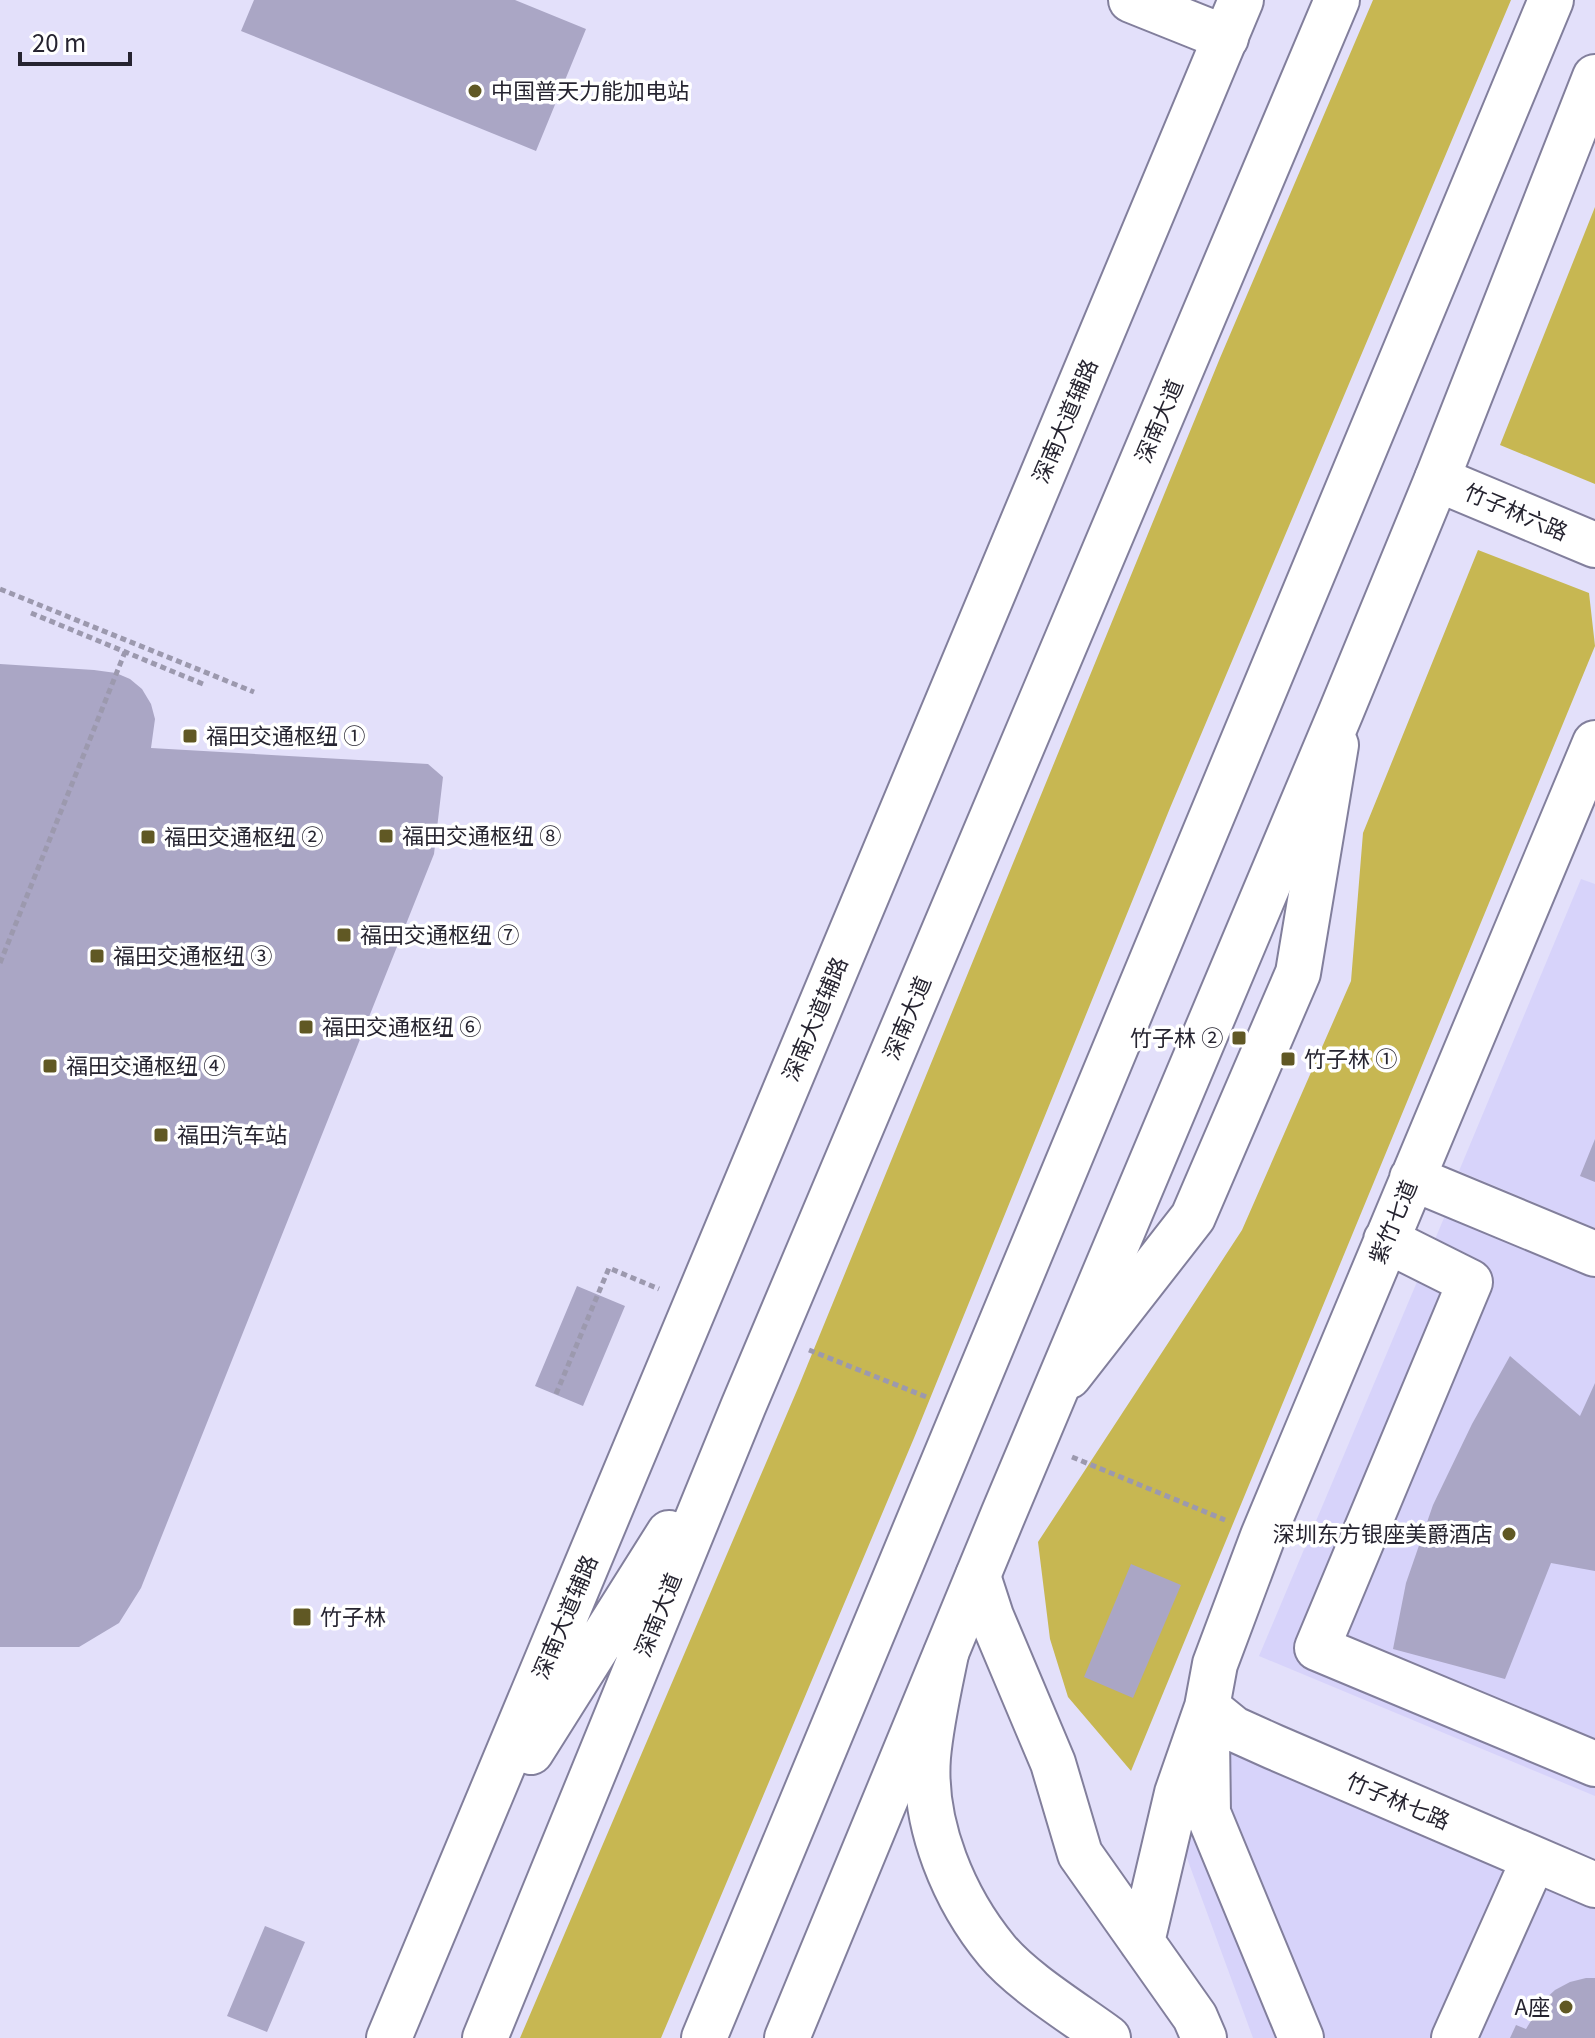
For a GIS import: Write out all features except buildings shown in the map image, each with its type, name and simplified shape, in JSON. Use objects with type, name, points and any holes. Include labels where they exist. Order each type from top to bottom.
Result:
[{"type":"main road","points":[[1131,0],[1234,19]]},
{"type":"main road","name":"深南大道","points":[[485,2038],[743,1407],[1337,0]]},
{"type":"main road","points":[[710,2029],[1551,0]]},
{"type":"main road","name":"深南大道辅路","points":[[389,2038],[1234,19]]},
{"type":"main road","points":[[787,2038],[1341,712],[1437,479],[1595,77]]},
{"type":"main road","name":"竹子林六路","points":[[1437,479],[1595,545]]},
{"type":"main road","points":[[1053,1397],[1193,1217],[1298,973],[1341,712]]},
{"type":"main road","name":"紫竹七道","points":[[1207,1707],[1215,1664],[1263,1536],[1595,743]]},
{"type":"main road","points":[[1412,1178],[1595,1254]]},
{"type":"main road","points":[[1386,1240],[1470,1282],[1317,1648],[1595,1764]]},
{"type":"main road","points":[[455,1879],[743,1407]]},
{"type":"main road","points":[[978,1576],[991,1616],[1053,1763],[1080,1854],[1195,2017],[1204,2038]]},
{"type":"main road","points":[[946,1654],[928,1760],[932,1810],[944,1860],[967,1909],[998,1952],[1036,1985],[1100,2032]]},
{"type":"main road","points":[[1142,1942],[1177,1793],[1207,1707]]},
{"type":"main road","points":[[1207,1707],[1208,1813],[1301,2038]]},
{"type":"main road","name":"竹子林七路","points":[[1207,1707],[1234,1729],[1247,1735],[1595,1885]]},
{"type":"main road","points":[[1454,2038],[1534,1859]]},
{"type":"path","points":[[0,589],[254,692]]},
{"type":"path","points":[[31,613],[203,684]]},
{"type":"path","points":[[0,963],[125,652]]},
{"type":"path","points":[[556,1394],[598,1295]]},
{"type":"shaded area","points":[[1373,0],[1511,0],[1170,808],[914,1438],[661,2038],[520,2038],[798,1388],[1220,358]]},
{"type":"shaded area","points":[[1595,207],[1595,484],[1500,445]]},
{"type":"shaded area","points":[[1478,550],[1589,593],[1595,646],[1131,1771],[1068,1697],[1050,1639],[1038,1542],[1242,1230],[1351,981],[1363,833]]},
{"type":"shaded area","points":[[1581,879],[1595,884],[1595,1228],[1459,1171]]},
{"type":"shaded area","points":[[1449,1206],[1595,1267],[1595,1796],[1259,1656]]},
{"type":"shaded area","points":[[1227,1750],[1595,1908],[1595,2038],[1253,2038],[1184,1850]]},
{"type":"place","name":"中国普天力能加电站","points":[[475,91]]},
{"type":"place","name":"福田交通枢纽 ①","points":[[190,736]]},
{"type":"place","name":"福田交通枢纽 ⑧","points":[[386,836]]},
{"type":"place","name":"福田交通枢纽 ②","points":[[148,837]]},
{"type":"place","name":"福田交通枢纽 ⑦","points":[[344,935]]},
{"type":"place","name":"福田交通枢纽 ③","points":[[97,956]]},
{"type":"place","name":"福田交通枢纽 ⑥","points":[[306,1027]]},
{"type":"place","name":"竹子林 ②","points":[[1239,1038]]},
{"type":"place","name":"竹子林 ①","points":[[1288,1059]]},
{"type":"place","name":"福田交通枢纽 ④","points":[[50,1066]]},
{"type":"place","name":"福田汽车站","points":[[161,1135]]},
{"type":"place","name":"深圳东方银座美爵酒店","points":[[1509,1534]]},
{"type":"place","name":"竹子林","points":[[302,1617]]},
{"type":"place","name":"A座","points":[[1566,2007]]}]
